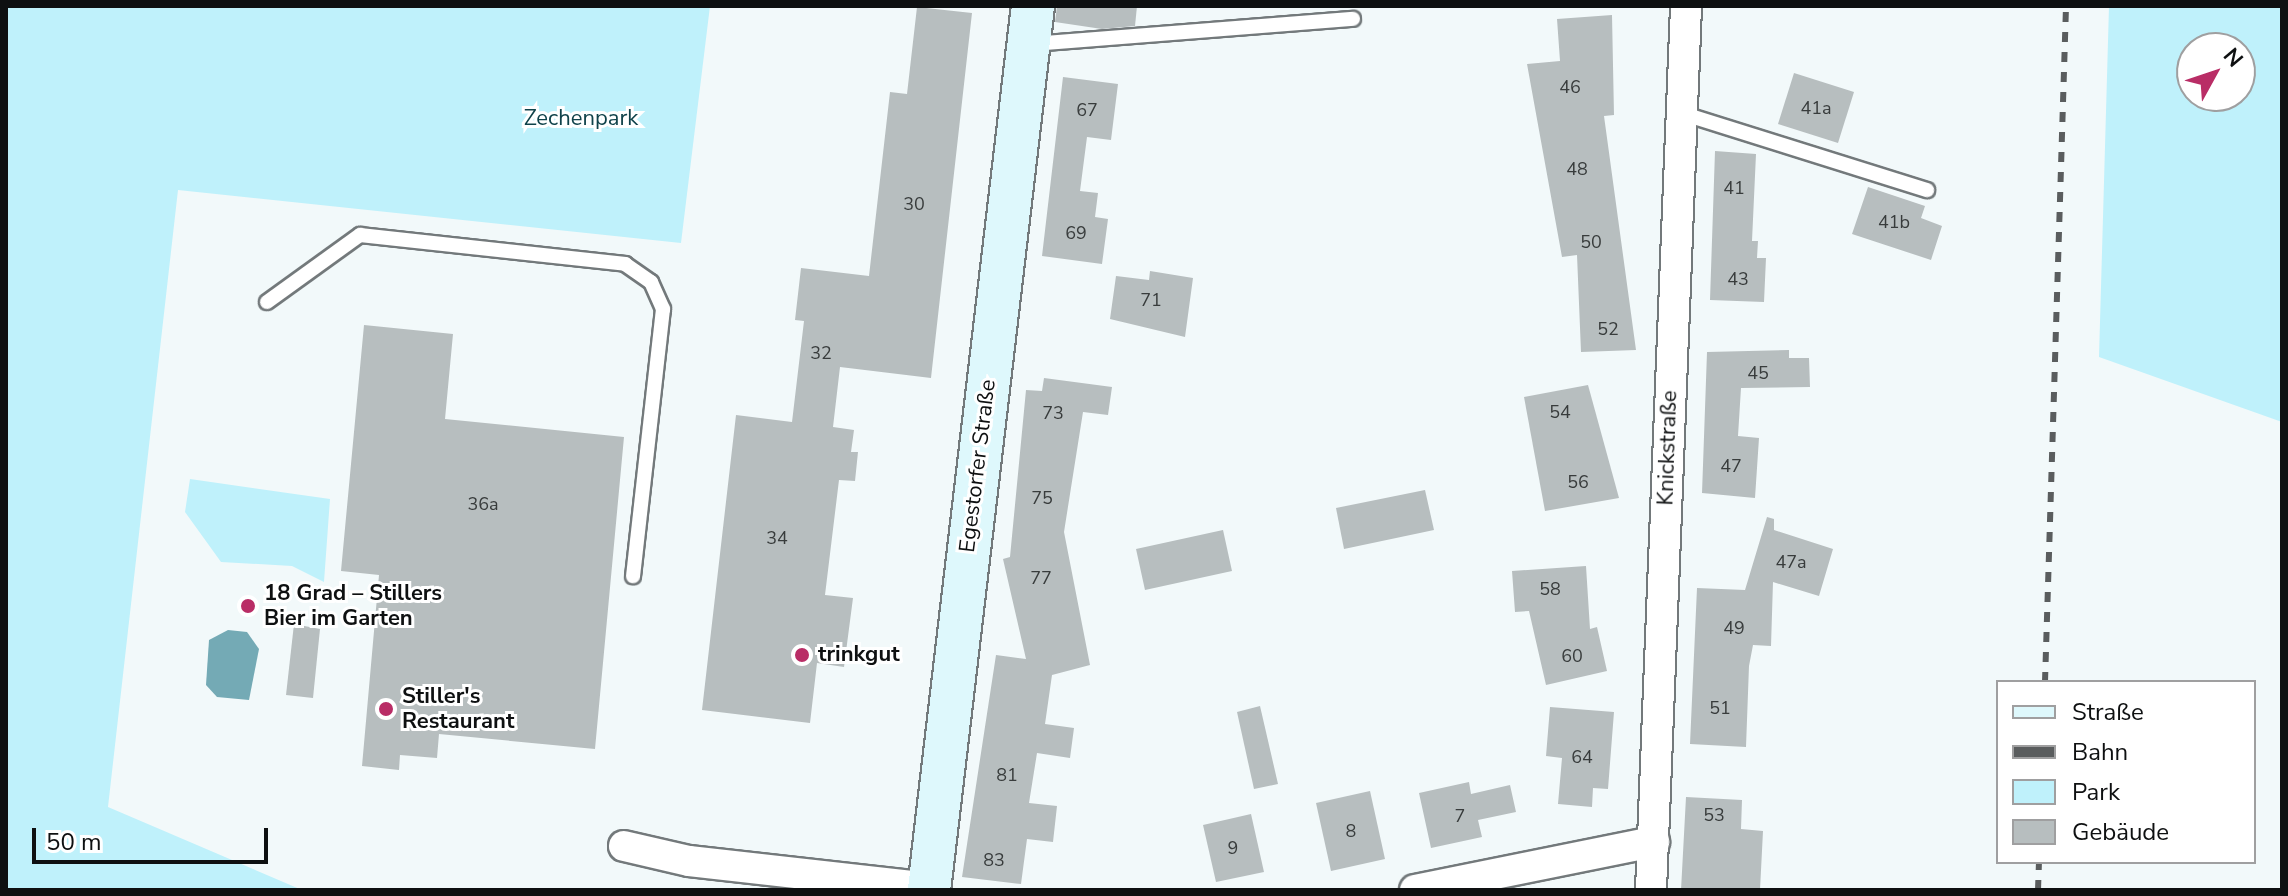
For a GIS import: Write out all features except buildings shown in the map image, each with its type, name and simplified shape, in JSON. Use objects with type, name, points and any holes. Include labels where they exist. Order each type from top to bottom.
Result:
[{"type":"main road","name":"Egestorfer Straße","points":[[929,889],[1031,25]]},
{"type":"street","name":"Knickstraße","points":[[1651,890],[1686,6]]},
{"type":"street","points":[[1415,890],[1654,842]]},
{"type":"street","name":"Egestorfer Straße","points":[[624,846],[689,861],[929,889]]},
{"type":"lane","name":"Egestorfer Straße","points":[[1031,25],[1353,19]]},
{"type":"lane","points":[[1681,113],[1927,190]]},
{"type":"lane","points":[[267,302],[360,235],[625,264],[651,282],[663,309],[633,576]]},
{"type":"green space","name":"Zechenpark","points":[[6,6],[710,6],[681,243],[178,190],[108,807],[302,890],[6,890]]},
{"type":"green space","points":[[2109,6],[2282,6],[2282,422],[2099,357]]},
{"type":"green space","points":[[190,479],[330,499],[324,582],[292,566],[221,562],[185,512]]},
{"type":"shaded area","points":[[228,630],[247,632],[259,649],[249,700],[217,697],[206,685],[209,640]]},
{"type":"railway","points":[[2045,680],[2066,6]]},
{"type":"railway","points":[[2038,890],[2039,864]]},
{"type":"place","name":"18 Grad – Stillers Bier im Garten","points":[[248,606]]},
{"type":"place","name":"trinkgut","points":[[802,655]]},
{"type":"place","name":"Stiller's Restaurant","points":[[386,709]]}]
